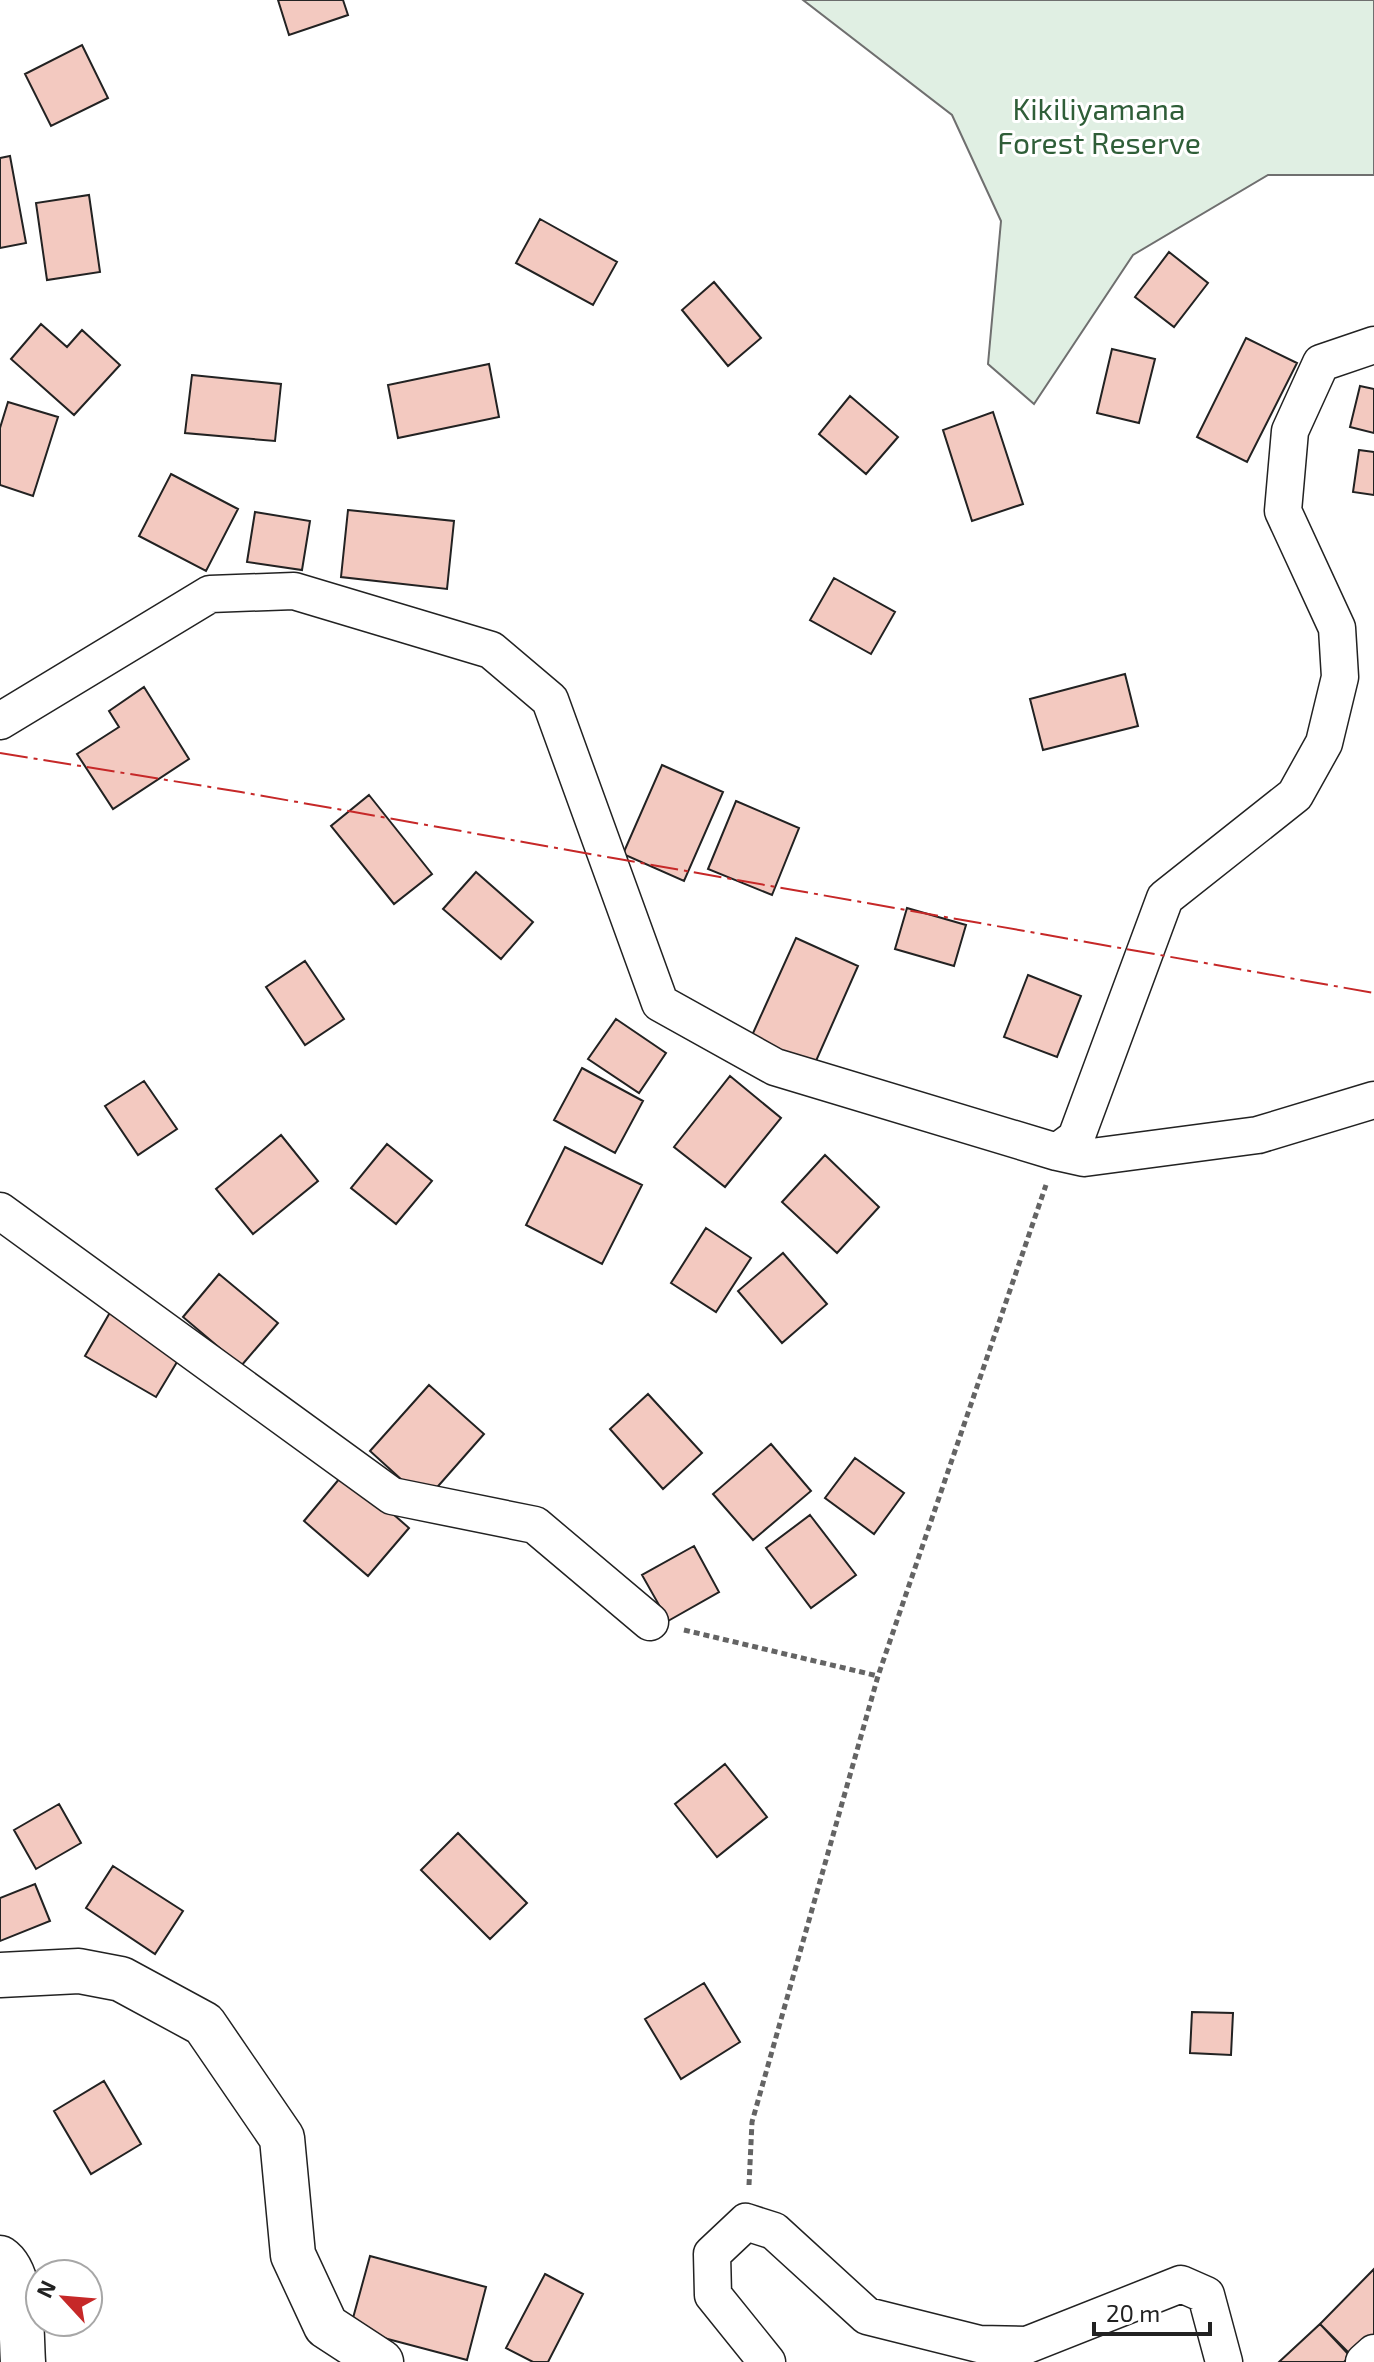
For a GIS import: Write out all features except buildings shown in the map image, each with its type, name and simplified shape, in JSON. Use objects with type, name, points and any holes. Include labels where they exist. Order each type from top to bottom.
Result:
[{"type":"street","points":[[1057,1152],[1076,1138],[1165,898],[1295,795],[1324,743],[1340,677],[1337,628],[1283,511],[1290,431],[1321,363],[1374,345]]},
{"type":"street","points":[[0,721],[210,594],[294,591],[491,650],[550,700],[660,1003],[775,1067],[1084,1158],[1258,1135],[1374,1100]]},
{"type":"street","points":[[0,1211],[392,1496],[535,1525],[650,1622]]},
{"type":"street","points":[[0,1975],[79,1971],[121,1979],[204,2024],[282,2138],[293,2255],[326,2326],[381,2362]]},
{"type":"street","points":[[767,2362],[713,2295],[712,2254],[746,2222],[774,2231],[867,2316],[979,2344],[1027,2345],[1181,2284],[1206,2295],[1224,2362]]},
{"type":"street","points":[[0,2258],[6,2262],[18,2290],[23,2362]]},
{"type":"street","points":[[1364,2362],[1374,2353]]},
{"type":"path","points":[[746,2222],[752,2122],[878,1676],[1057,1152]]},
{"type":"path","points":[[650,1622],[878,1676]]},
{"type":"green space","name":"Kikiliyamana Forest Reserve","points":[[803,0],[1374,0],[1374,175],[1268,175],[1133,255],[1034,404],[988,364],[1001,221],[952,115]]},
{"type":"power","points":[[0,753],[241,792],[1374,993]]}]
